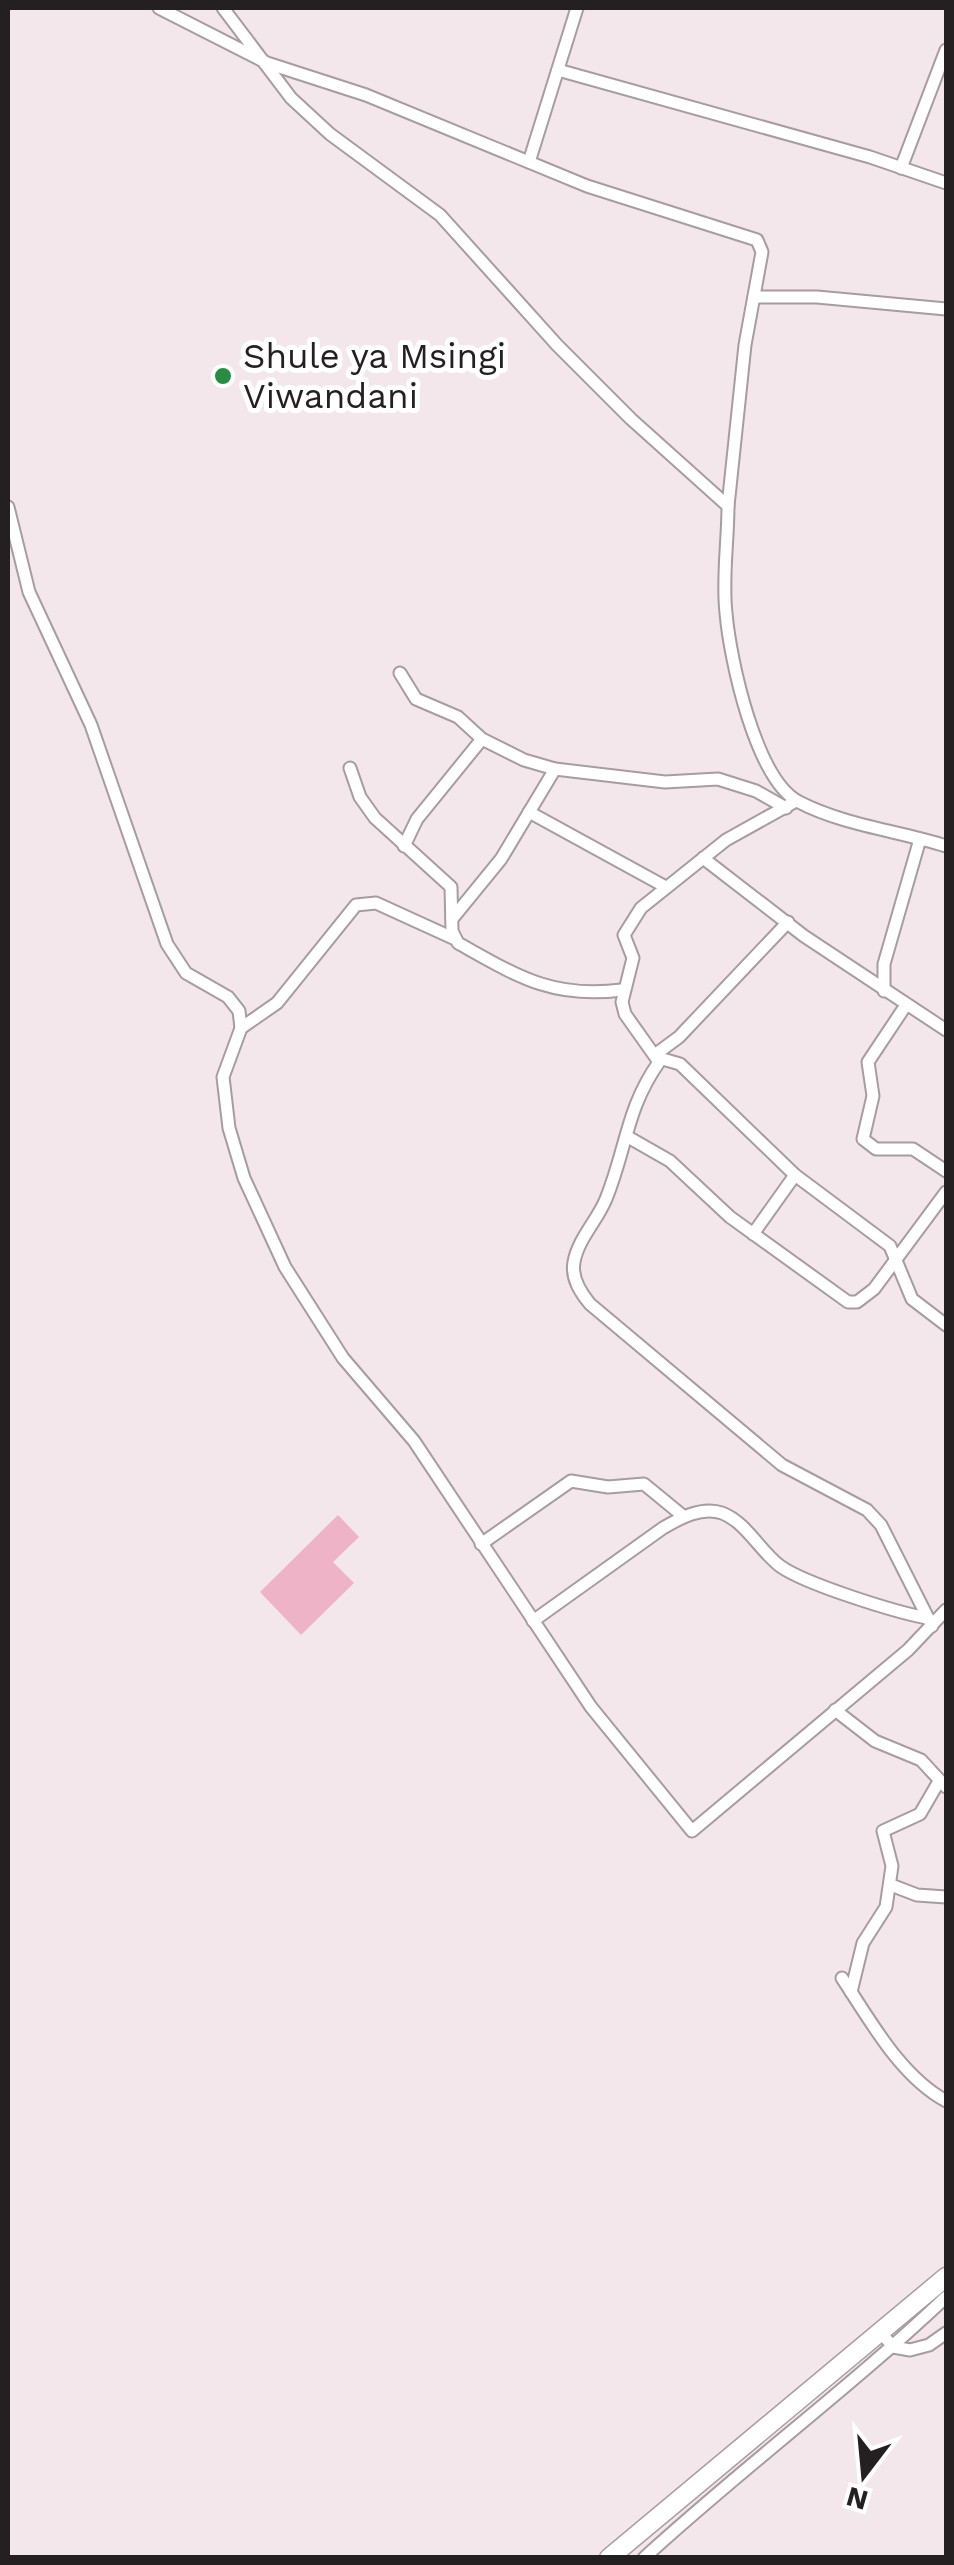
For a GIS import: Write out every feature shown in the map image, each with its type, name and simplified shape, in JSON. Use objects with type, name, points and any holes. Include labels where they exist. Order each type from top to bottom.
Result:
[{"type":"highway","points":[[609,2558],[888,2341],[946,2278]]},
{"type":"street","points":[[159,8],[267,63],[366,96],[588,186],[757,240],[762,252],[728,506],[724,587],[732,650],[767,764],[791,804]]},
{"type":"street","points":[[222,8],[315,122],[408,188],[460,234],[557,345],[728,506]]},
{"type":"street","points":[[529,162],[577,8]]},
{"type":"street","points":[[901,168],[946,50]]},
{"type":"street","points":[[558,70],[946,183]]},
{"type":"street","points":[[754,297],[817,297],[946,309]]},
{"type":"street","points":[[8,507],[29,592],[86,712],[168,944],[186,973],[234,1003],[242,1028]]},
{"type":"street","points":[[400,674],[416,700],[458,717],[482,739],[508,753],[555,769],[665,782],[718,779],[791,804],[946,846]]},
{"type":"street","points":[[404,846],[417,818],[482,739]]},
{"type":"street","points":[[350,768],[360,797],[375,818],[447,881],[455,939]]},
{"type":"street","points":[[452,918],[501,859],[555,769]]},
{"type":"street","points":[[791,804],[736,833],[664,886],[626,928],[624,940],[633,958],[622,990],[625,1014],[658,1056],[680,1064],[795,1175],[890,1246],[912,1299],[945,1322]]},
{"type":"street","points":[[529,812],[664,886]]},
{"type":"street","points":[[884,991],[884,964],[920,838]]},
{"type":"street","points":[[703,858],[884,991],[946,1030]]},
{"type":"street","points":[[622,990],[582,994],[550,990],[455,939],[376,903],[356,905],[277,1003],[242,1028],[224,1068],[225,1103],[244,1178],[285,1267],[336,1346],[414,1440],[591,1707],[692,1830],[836,1710],[946,1610]]},
{"type":"street","points":[[788,922],[658,1056],[632,1105],[628,1136],[604,1204],[578,1248],[574,1276],[581,1293],[763,1451],[800,1476],[867,1510],[881,1525],[930,1622]]},
{"type":"street","points":[[906,1004],[868,1062],[873,1096],[862,1139],[876,1149],[913,1149],[946,1171]]},
{"type":"street","points":[[628,1136],[670,1160],[754,1234],[848,1302],[865,1298],[946,1192]]},
{"type":"street","points":[[754,1234],[795,1175]]},
{"type":"street","points":[[481,1544],[572,1481],[608,1487],[644,1484],[684,1516]]},
{"type":"street","points":[[534,1621],[684,1516],[723,1514],[785,1570],[930,1622]]},
{"type":"street","points":[[836,1710],[874,1741],[921,1760],[942,1785],[920,1814],[884,1831],[892,1866],[891,1886],[882,1919],[863,1943],[851,1992]]},
{"type":"street","points":[[891,1886],[917,1895],[946,1897]]},
{"type":"street","points":[[842,1978],[897,2057],[946,2101]]},
{"type":"street","points":[[644,2558],[888,2341],[946,2296]]},
{"type":"street","points":[[888,2341],[910,2350],[930,2345],[946,2333]]},
{"type":"shaded area","points":[[338,1515],[359,1537],[333,1562],[354,1583],[301,1635],[260,1592]]},
{"type":"place","name":"Shule ya Msingi Viwandani","points":[[223,376]]}]
